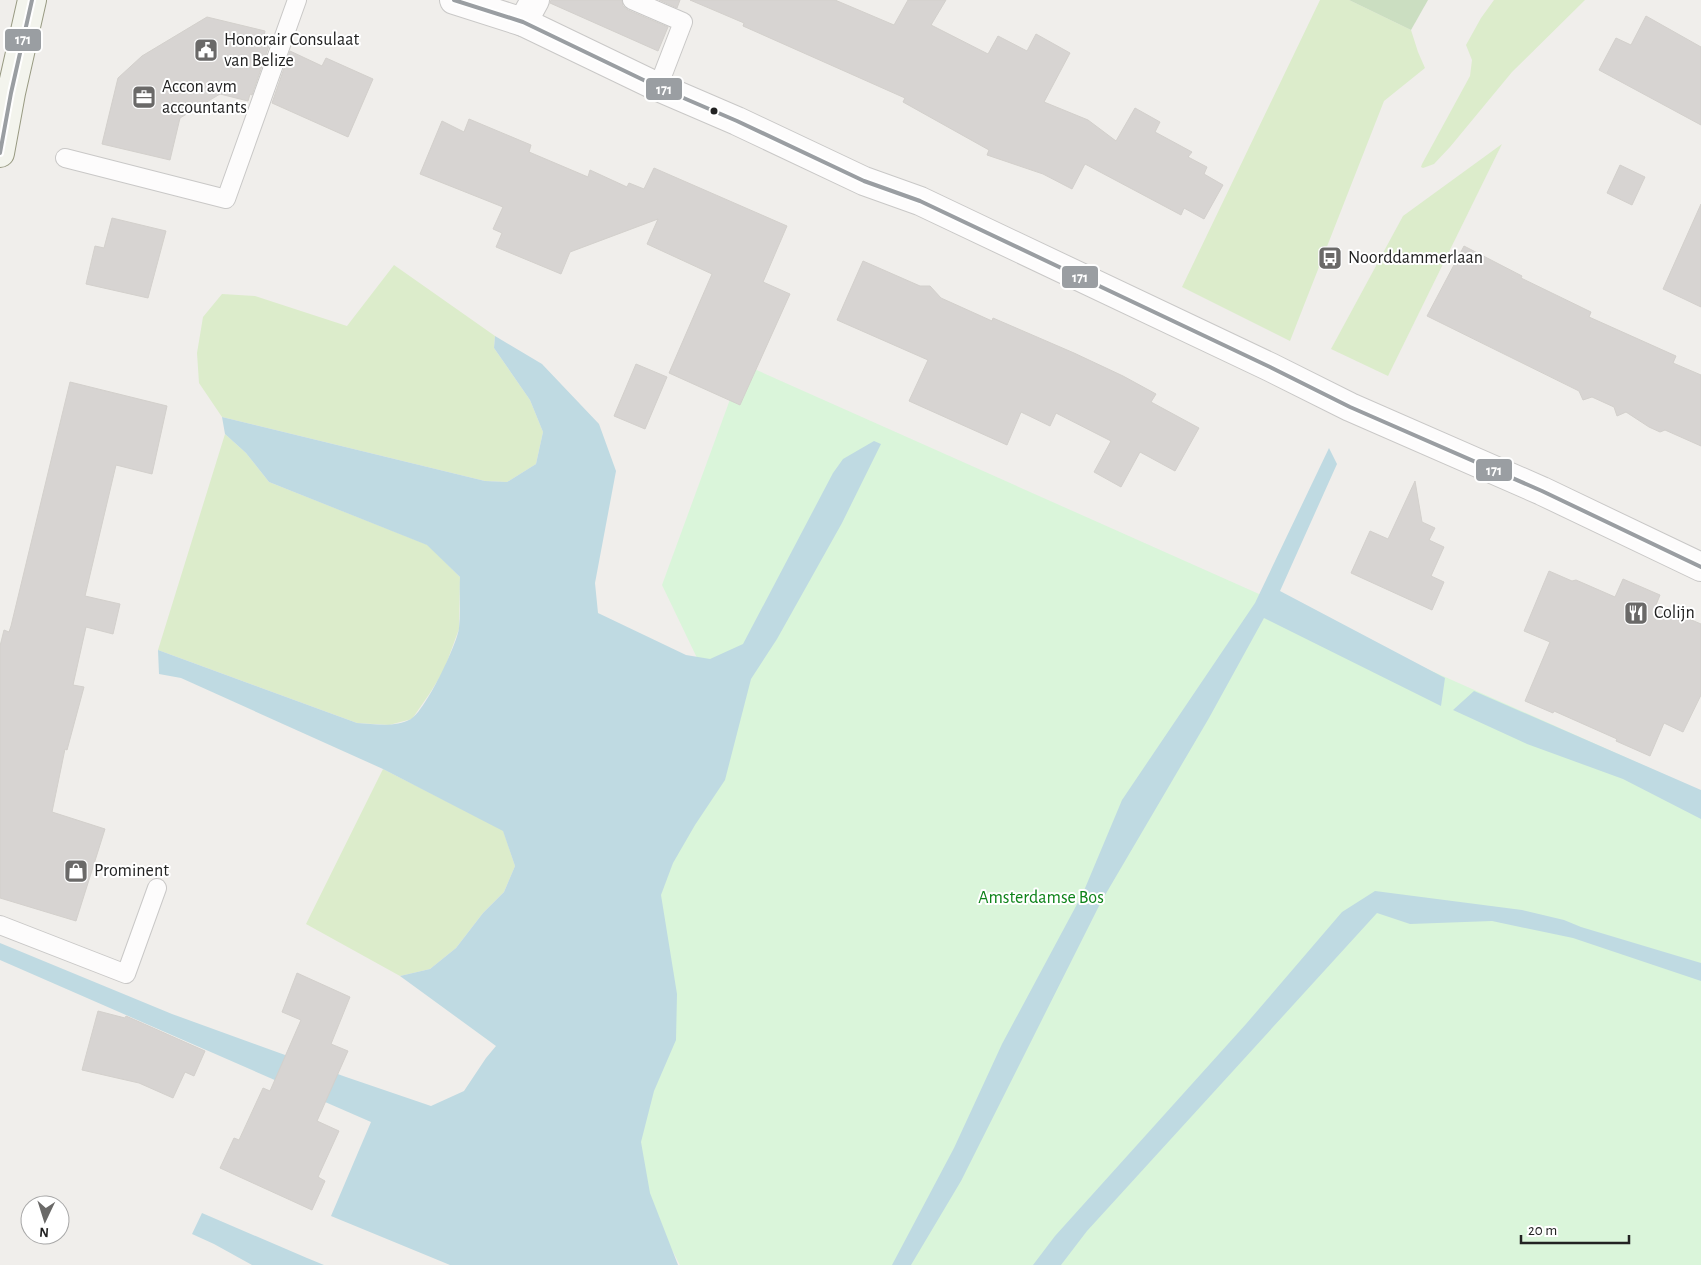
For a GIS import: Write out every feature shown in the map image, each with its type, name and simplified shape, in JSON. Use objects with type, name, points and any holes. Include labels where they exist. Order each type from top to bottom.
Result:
[{"type":"main road","points":[[0,153],[11,92],[32,0]]},
{"type":"street","points":[[454,0],[529,11],[658,86],[864,181],[920,201],[1270,367],[1350,408],[1542,491],[1701,567]]},
{"type":"lane","points":[[65,158],[226,199],[297,0]]},
{"type":"lane","points":[[632,0],[683,22],[658,86]]},
{"type":"lane","points":[[0,925],[126,974],[157,888]]},
{"type":"green space","points":[[1320,0],[1349,0],[1411,30],[1425,68],[1384,101],[1290,341],[1182,287]]},
{"type":"green space","points":[[1349,0],[1428,0],[1411,30]]},
{"type":"green space","points":[[1494,0],[1585,0],[1512,72],[1434,164],[1423,168],[1421,167],[1422,164],[1470,76],[1472,60],[1466,45],[1481,18]]},
{"type":"green space","points":[[1502,144],[1388,376],[1331,349],[1403,216]]},
{"type":"green space","points":[[394,265],[495,336],[494,348],[530,400],[543,432],[536,464],[507,482],[485,481],[222,417],[199,383],[197,353],[203,317],[222,294],[255,296],[347,326]]},
{"type":"green space","name":"Amsterdamse Bos","points":[[743,364],[1701,791],[1701,1265],[680,1265],[607,1130],[662,836],[722,710],[662,585]]},
{"type":"green space","points":[[225,434],[246,453],[269,482],[428,545],[460,577],[459,629],[444,670],[412,719],[389,725],[357,723],[158,650]]},
{"type":"green space","points":[[383,769],[503,830],[515,866],[504,892],[483,913],[456,948],[430,969],[400,976],[306,924]]},
{"type":"water","points":[[495,336],[542,364],[599,424],[616,471],[595,583],[598,613],[686,655],[710,659],[743,644],[833,473],[843,459],[874,441],[881,444],[842,523],[777,639],[751,679],[725,780],[695,825],[673,863],[661,895],[677,994],[676,1040],[654,1091],[641,1142],[650,1193],[678,1265],[450,1265],[331,1216],[371,1122],[0,960],[0,943],[172,1014],[431,1106],[464,1091],[496,1046],[400,976],[430,969],[456,948],[483,913],[504,892],[515,866],[503,831],[383,769],[181,678],[159,674],[158,650],[357,723],[398,724],[411,719],[432,691],[453,648],[460,622],[460,577],[427,545],[269,482],[246,453],[225,434],[222,417],[485,481],[507,482],[536,464],[543,432],[530,400],[494,348]]},
{"type":"water","points":[[1329,448],[1337,464],[1280,591],[1445,678],[1441,706],[1264,618],[1209,718],[1101,902],[961,1181],[911,1265],[892,1265],[954,1148],[1002,1044],[1083,893],[1122,800],[1255,603]]},
{"type":"water","points":[[1474,691],[1701,790],[1701,819],[1623,779],[1527,744],[1453,710]]},
{"type":"water","points":[[1375,891],[1522,910],[1564,920],[1581,927],[1701,963],[1701,981],[1573,938],[1492,921],[1410,924],[1377,913],[1087,1231],[1061,1265],[1033,1265],[1055,1236],[1246,1024],[1342,912]]},
{"type":"water","points":[[202,1213],[324,1265],[252,1265],[192,1234]]},
{"type":"building","points":[[551,0],[622,0],[623,6],[628,10],[668,27],[658,51],[550,3]]},
{"type":"building","points":[[659,0],[680,0],[677,8]]},
{"type":"building","points":[[690,0],[835,0],[894,25],[908,0],[946,0],[931,25],[988,54],[998,36],[1027,51],[1036,34],[1070,53],[1044,102],[1088,120],[1116,141],[1135,108],[1160,122],[1155,132],[1192,152],[1188,157],[1207,167],[1204,174],[1223,185],[1204,219],[1184,208],[1181,215],[1085,164],[1072,189],[1043,174],[987,155],[989,150],[903,102],[905,98],[743,26],[744,23]]},
{"type":"building","points":[[1646,16],[1701,47],[1701,125],[1599,70],[1616,38],[1631,45]]},
{"type":"building","points":[[207,17],[265,31],[263,40],[270,43],[252,95],[250,94],[248,101],[220,94],[180,118],[170,160],[102,144],[118,78],[142,56]]},
{"type":"building","points":[[290,51],[322,66],[326,58],[373,79],[348,137],[272,103]]},
{"type":"building","points":[[469,119],[531,145],[529,152],[588,177],[590,170],[627,187],[629,183],[644,189],[654,168],[787,226],[763,282],[790,294],[740,405],[669,373],[712,274],[647,244],[658,219],[570,252],[561,274],[496,247],[502,233],[493,229],[503,207],[420,174],[442,121],[464,132]]},
{"type":"building","points":[[1620,165],[1645,177],[1632,205],[1607,193]]},
{"type":"building","points":[[1701,204],[1701,307],[1663,289]]},
{"type":"building","points":[[112,218],[166,231],[148,298],[86,284],[95,246],[104,248]]},
{"type":"building","points":[[1464,246],[1522,276],[1521,278],[1591,312],[1589,317],[1676,356],[1673,363],[1701,375],[1701,446],[1665,430],[1660,432],[1626,412],[1617,416],[1614,407],[1592,397],[1583,400],[1579,391],[1427,316]]},
{"type":"building","points":[[863,261],[920,286],[930,286],[941,298],[992,321],[993,318],[1074,353],[1156,394],[1151,402],[1199,428],[1175,471],[1140,452],[1121,487],[1094,472],[1111,441],[1056,413],[1050,426],[1021,412],[1007,445],[909,401],[928,360],[837,320]]},
{"type":"building","points":[[636,364],[667,377],[645,429],[614,416]]},
{"type":"building","points":[[70,382],[167,406],[152,474],[116,465],[85,596],[120,604],[113,634],[86,627],[73,685],[84,687],[67,750],[65,749],[52,812],[105,829],[76,921],[0,898],[0,646],[4,630],[9,632],[11,626]]},
{"type":"building","points":[[1415,481],[1422,522],[1435,528],[1429,540],[1444,547],[1431,576],[1444,582],[1432,610],[1351,573],[1370,531],[1388,539]]},
{"type":"building","points":[[1549,571],[1572,581],[1576,580],[1615,597],[1623,579],[1660,595],[1656,605],[1701,624],[1701,695],[1683,732],[1664,723],[1650,756],[1554,711],[1553,713],[1525,701],[1550,642],[1524,631]]},
{"type":"building","points":[[297,973],[350,997],[331,1044],[348,1051],[317,1121],[339,1131],[318,1177],[325,1181],[312,1210],[220,1168],[234,1138],[239,1140],[263,1088],[270,1091],[301,1020],[282,1012]]},
{"type":"building","points":[[98,1011],[125,1018],[126,1016],[205,1051],[194,1076],[185,1072],[173,1098],[139,1083],[82,1070]]},
{"type":"transit line","name":"171","points":[[0,153],[11,93],[32,0]]},
{"type":"transit line","name":"171","points":[[454,0],[523,22],[658,87],[737,121],[864,181],[920,201],[1270,367],[1350,407],[1542,491],[1701,567]]},
{"type":"place","name":"Honorair Consulaat van Belize","points":[[206,50]]},
{"type":"place","name":"Accon avm accountants","points":[[144,97]]},
{"type":"place","name":"Noorddammerlaan","points":[[1330,258]]},
{"type":"place","name":"Colijn","points":[[1636,613]]},
{"type":"place","name":"Prominent","points":[[76,871]]}]
